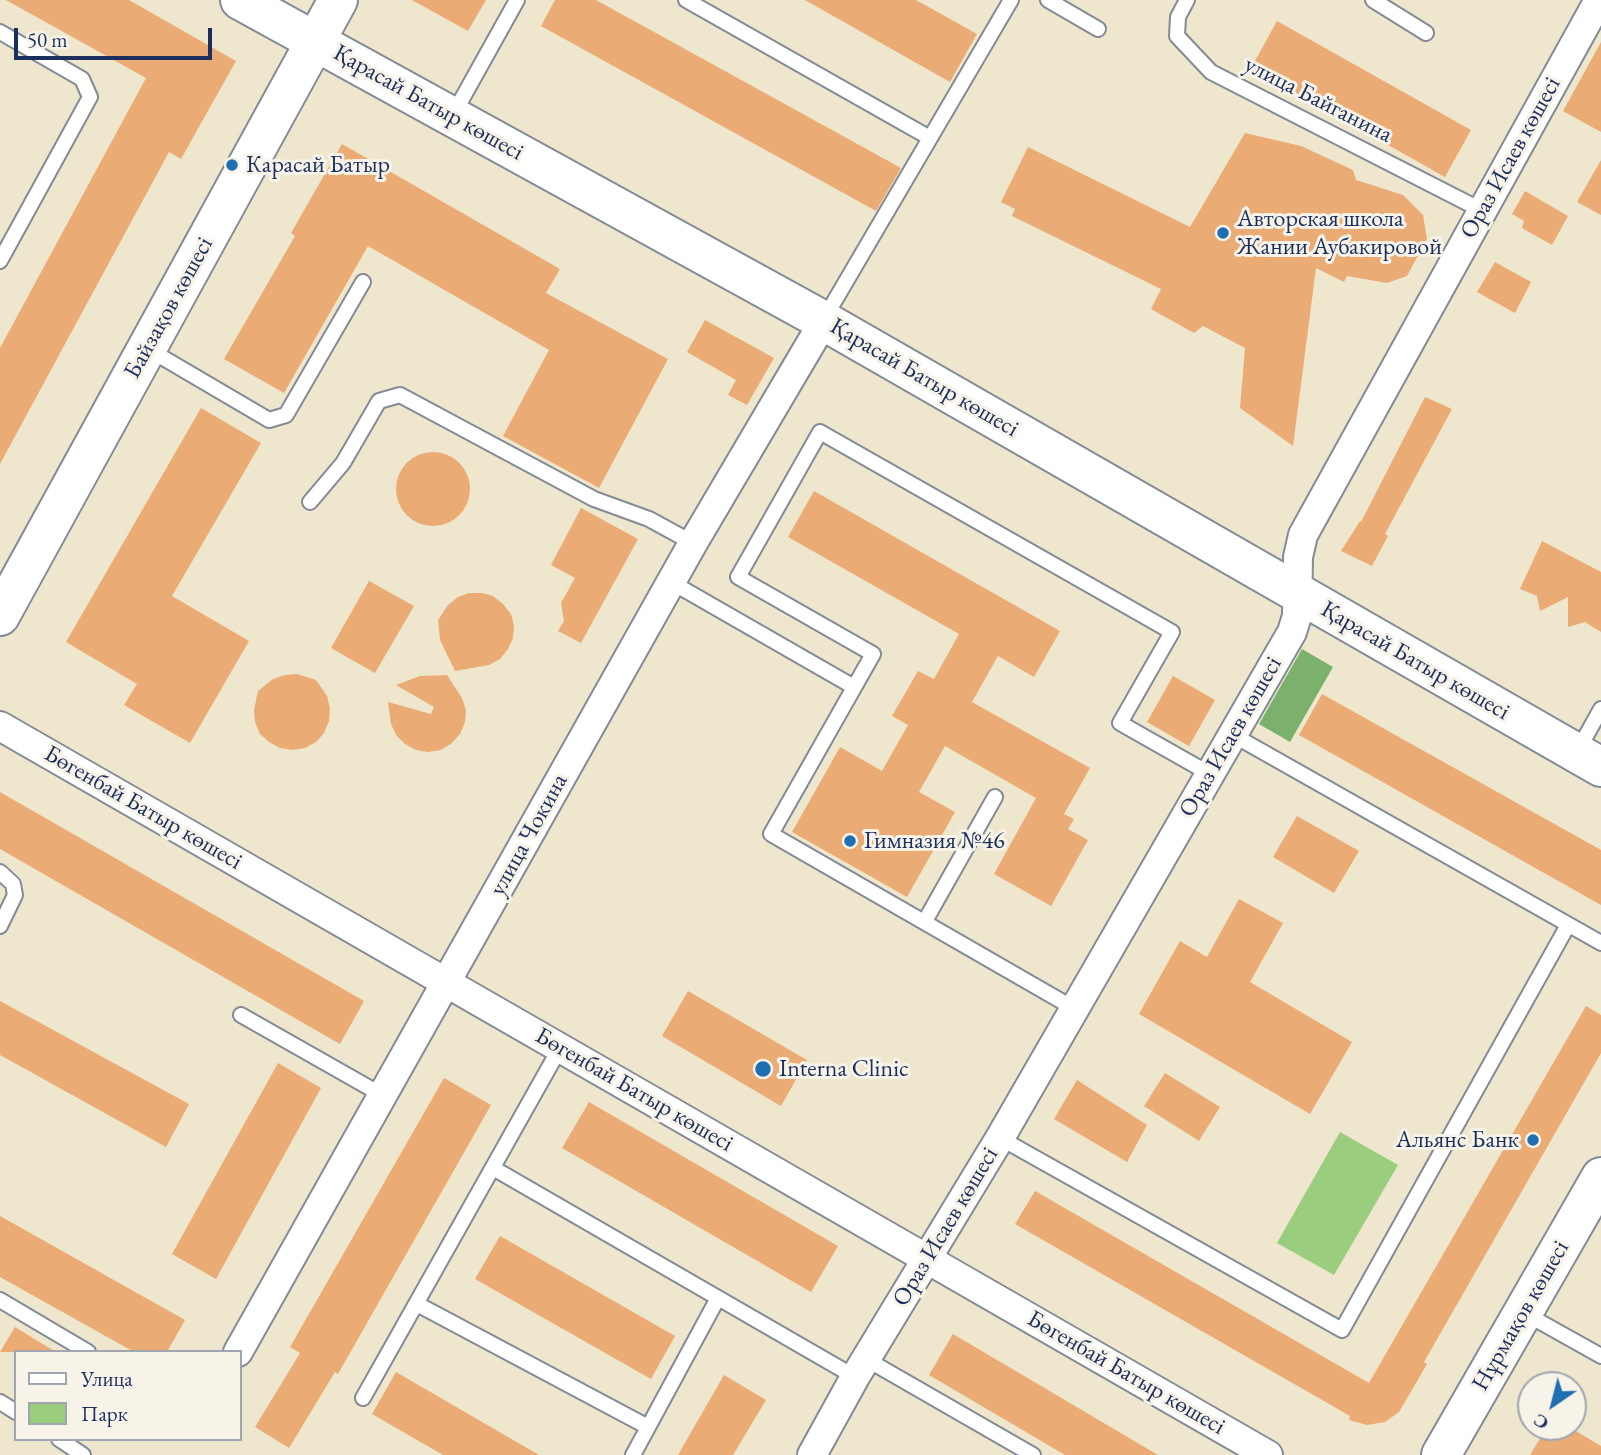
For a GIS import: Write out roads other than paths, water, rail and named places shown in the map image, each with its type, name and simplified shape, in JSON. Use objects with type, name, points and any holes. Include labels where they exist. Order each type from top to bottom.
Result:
[{"type":"street","name":"Қарасай Батыр көшесі","points":[[240,0],[824,321],[1589,760]]},
{"type":"street","name":"Байзақов көшесі","points":[[0,617],[338,0]]},
{"type":"street","name":"Ораз Исаев көшесі","points":[[812,1455],[861,1368],[1000,1138],[1292,632],[1297,616],[1298,557],[1303,536],[1599,0]]},
{"type":"street","name":"улица Чокина","points":[[239,1350],[693,543],[824,321]]},
{"type":"street","name":"Бөгенбай Батыр көшесі","points":[[0,726],[1268,1455]]},
{"type":"street","name":"Нұрмақов көшесі","points":[[1441,1455],[1601,1177]]},
{"type":"lane","points":[[452,117],[517,0]]},
{"type":"lane","points":[[686,0],[930,138]]},
{"type":"lane","points":[[824,321],[1011,0]]},
{"type":"lane","points":[[1048,0],[1098,29]]},
{"type":"lane","name":"улица Байганина","points":[[1187,0],[1178,17],[1177,36],[1211,72],[1481,211]]},
{"type":"lane","points":[[1373,0],[1426,33]]},
{"type":"lane","points":[[0,32],[82,79],[90,97],[0,261]]},
{"type":"lane","points":[[147,349],[269,420],[286,415],[363,282]]},
{"type":"lane","points":[[310,502],[343,463],[379,401],[400,395],[594,499],[649,519],[693,543]]},
{"type":"lane","points":[[1075,1009],[771,834],[873,654],[738,577],[820,432],[1172,632],[1121,723],[1210,774]]},
{"type":"lane","points":[[671,582],[854,687]]},
{"type":"lane","points":[[1589,760],[1601,709]]},
{"type":"lane","points":[[1233,735],[1601,943]]},
{"type":"lane","points":[[925,921],[995,797]]},
{"type":"lane","points":[[0,872],[13,884],[15,895],[0,926]]},
{"type":"lane","points":[[1000,1138],[1342,1330],[1568,925]]},
{"type":"lane","points":[[241,1015],[382,1095]]},
{"type":"lane","points":[[363,1398],[560,1048]]},
{"type":"lane","points":[[493,1168],[718,1298],[1033,1455]]},
{"type":"lane","points":[[633,1455],[718,1298]]},
{"type":"lane","points":[[0,1300],[85,1350]]},
{"type":"lane","points":[[417,1304],[648,1427]]},
{"type":"lane","points":[[1523,1312],[1601,1356]]},
{"type":"lane","points":[[62,1441],[83,1455]]},
{"type":"place","name":"Карасай Батыр","points":[[232,165]]},
{"type":"place","name":"Авторская школа Жании Аубакировой","points":[[1223,233]]},
{"type":"place","name":"Гимназия №46","points":[[850,841]]},
{"type":"place","name":"Interna Clinic","points":[[763,1069]]},
{"type":"place","name":"Альянс Банк","points":[[1533,1140]]}]
